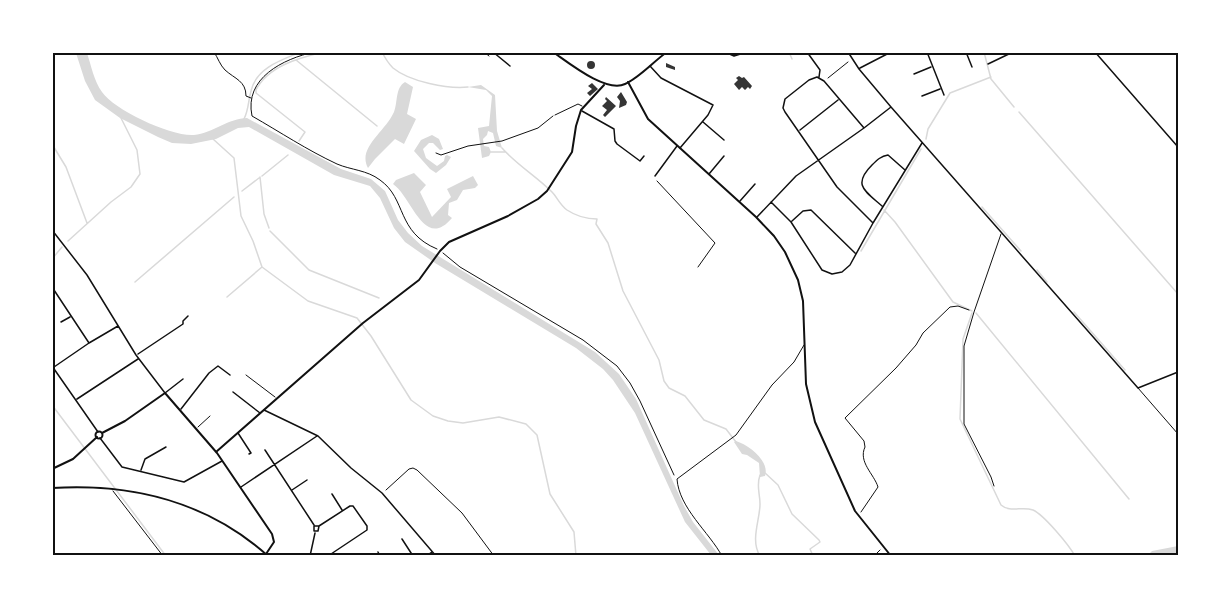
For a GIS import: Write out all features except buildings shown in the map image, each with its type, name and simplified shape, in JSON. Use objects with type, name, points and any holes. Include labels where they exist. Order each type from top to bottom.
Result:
[{"type":"main road","points":[[553,52],[604,85],[615,86],[628,82],[667,52]]},
{"type":"main road","points":[[628,82],[648,119],[756,217],[785,252],[798,280],[805,312],[806,384],[810,410],[828,455],[858,516],[891,555]]},
{"type":"main road","points":[[216,452],[362,325],[414,285],[440,251],[454,239],[508,216],[538,199],[547,191],[571,155],[581,110],[604,85]]},
{"type":"main road","points":[[52,469],[73,459],[102,433],[125,421],[165,393],[216,452],[274,538],[267,554],[231,528],[187,506],[153,495],[118,488],[52,488]]},
{"type":"main road","points":[[98,438],[98,432],[102,433]]},
{"type":"street","points":[[493,52],[510,66]]},
{"type":"street","points":[[725,52],[734,57],[747,52]]},
{"type":"street","points":[[807,52],[820,70],[819,78]]},
{"type":"street","points":[[848,52],[859,69],[1138,388],[1179,372]]},
{"type":"street","points":[[927,52],[944,95]]},
{"type":"street","points":[[966,52],[972,68]]},
{"type":"street","points":[[1004,52],[1005,56]]},
{"type":"street","points":[[988,64],[1013,52]]},
{"type":"street","points":[[1095,52],[1179,147]]},
{"type":"street","points":[[859,69],[889,53]]},
{"type":"street","points":[[649,65],[661,78],[711,103],[713,107],[655,176]]},
{"type":"street","points":[[914,74],[932,67]]},
{"type":"street","points":[[864,128],[819,78],[809,80],[783,103],[786,112],[837,187],[873,223]]},
{"type":"street","points":[[922,96],[941,89]]},
{"type":"street","points":[[800,130],[839,100]]},
{"type":"street","points":[[756,217],[796,176],[891,106]]},
{"type":"street","points":[[581,110],[614,129],[617,144],[640,160],[644,156]]},
{"type":"street","points":[[702,122],[724,140]]},
{"type":"street","points":[[771,202],[791,222],[819,266],[827,273],[836,274],[846,270],[923,143]]},
{"type":"street","points":[[883,207],[862,187],[863,174],[880,157],[888,154],[905,170]]},
{"type":"street","points":[[708,174],[724,156]]},
{"type":"street","points":[[740,202],[755,184]]},
{"type":"street","points":[[791,222],[802,211],[811,210],[856,254]]},
{"type":"street","points":[[52,230],[87,274],[136,355],[165,393],[183,379]]},
{"type":"street","points":[[52,287],[89,343]]},
{"type":"street","points":[[61,322],[71,316]]},
{"type":"street","points":[[136,355],[183,324],[189,316]]},
{"type":"street","points":[[98,432],[53,367],[119,326]]},
{"type":"street","points":[[76,399],[139,358]]},
{"type":"street","points":[[180,410],[209,373],[218,366],[230,375]]},
{"type":"street","points":[[233,392],[260,412]]},
{"type":"street","points":[[263,410],[318,436],[351,468],[382,493],[436,555]]},
{"type":"street","points":[[238,432],[251,453],[249,454]]},
{"type":"street","points":[[240,487],[318,436]]},
{"type":"street","points":[[98,438],[122,467],[185,482],[222,461]]},
{"type":"street","points":[[140,471],[146,459],[166,447]]},
{"type":"street","points":[[265,450],[315,526],[310,555]]},
{"type":"street","points":[[292,490],[307,480]]},
{"type":"street","points":[[332,494],[343,511]]},
{"type":"street","points":[[315,526],[350,506],[353,506],[367,526],[367,530],[328,555]]},
{"type":"street","points":[[315,532],[319,530],[318,526]]},
{"type":"street","points":[[402,539],[413,555]]},
{"type":"street","points":[[426,555],[433,551]]},
{"type":"lane","points":[[555,115],[578,104],[584,106]]},
{"type":"lane","points":[[994,486],[964,424],[965,339],[1002,233]]},
{"type":"lane","points":[[722,555],[692,514],[678,486],[677,479],[736,435],[772,385],[794,362],[806,344]]},
{"type":"lane","points":[[246,375],[277,398]]},
{"type":"lane","points":[[1138,388],[1179,434]]},
{"type":"lane","points":[[196,428],[210,416]]},
{"type":"lane","points":[[112,488],[163,555]]},
{"type":"path","points":[[214,52],[224,69],[243,84],[248,97],[253,99]]},
{"type":"path","points":[[314,52],[276,67],[256,85],[251,114],[253,117],[340,166],[364,172],[382,182],[398,204],[411,232],[422,241],[440,251],[460,267],[583,339],[617,366],[640,401],[677,479]]},
{"type":"path","points":[[484,52],[489,56]]},
{"type":"path","points":[[824,81],[852,58]]},
{"type":"path","points":[[436,153],[441,155],[480,144],[502,141],[538,128],[555,115]]},
{"type":"path","points":[[655,176],[715,243],[698,267]]},
{"type":"path","points":[[858,516],[878,487],[862,459],[864,441],[845,420],[852,410],[896,368],[921,336],[950,307],[958,306],[974,312]]},
{"type":"path","points":[[382,493],[409,469],[417,470],[462,513],[494,555]]},
{"type":"path","points":[[874,555],[880,549]]},
{"type":"shaded area","points":[[76,53],[87,53],[97,83],[108,99],[118,107],[158,127],[172,132],[194,135],[208,132],[234,120],[247,118],[341,169],[371,179],[385,191],[398,220],[422,246],[595,352],[619,374],[636,399],[684,506],[693,522],[719,555],[711,555],[685,522],[635,413],[603,369],[576,348],[435,263],[405,242],[394,228],[380,198],[370,186],[334,175],[249,127],[238,128],[216,139],[191,144],[172,143],[158,137],[120,118],[95,100],[85,81]]},
{"type":"shaded area","points":[[405,82],[413,87],[407,114],[416,119],[404,144],[395,139],[368,168],[366,154],[369,147],[394,112],[398,91]]},
{"type":"shaded area","points":[[481,85],[495,95],[497,131],[502,148],[496,146],[493,133],[488,131],[483,139],[484,146],[489,147],[491,152],[489,156],[482,158],[478,128],[489,126],[492,96],[486,90],[468,87]]},
{"type":"shaded area","points":[[432,135],[439,139],[443,149],[440,150],[433,143],[429,143],[423,149],[426,158],[437,166],[444,161],[445,156],[451,157],[446,165],[436,173],[414,151],[421,140]]},
{"type":"shaded area","points":[[414,173],[426,185],[420,192],[432,217],[451,197],[447,189],[473,176],[478,185],[475,188],[463,190],[457,200],[449,203],[448,215],[452,218],[442,227],[434,228],[426,225],[419,218],[393,184],[396,180]]},
{"type":"shaded area","points":[[736,441],[757,454],[766,470],[765,476],[760,477],[759,463],[742,454],[734,442]]},
{"type":"shaded area","points":[[1178,546],[1178,555],[1148,555],[1152,551]]},
{"type":"waterway","points":[[244,119],[251,91],[258,76],[270,66],[301,52]]},
{"type":"waterway","points":[[299,141],[305,132],[256,93],[256,90],[261,82],[276,69],[294,60],[323,52]]},
{"type":"waterway","points":[[382,52],[393,68],[409,77],[440,86],[468,87]]},
{"type":"waterway","points":[[789,52],[792,59]]},
{"type":"waterway","points":[[984,52],[991,79],[1014,107]]},
{"type":"waterway","points":[[296,60],[377,126]]},
{"type":"waterway","points":[[926,139],[928,129],[950,93],[991,77]]},
{"type":"waterway","points":[[1019,112],[1178,294]]},
{"type":"waterway","points":[[68,241],[131,187],[140,174],[137,150],[121,118]]},
{"type":"waterway","points":[[213,139],[234,158],[241,216],[262,267],[308,301],[357,318],[411,400],[433,416],[463,423],[499,417],[526,424],[537,435],[550,494],[574,532],[576,556]]},
{"type":"waterway","points":[[52,144],[66,167],[87,223]]},
{"type":"waterway","points":[[502,148],[552,192],[567,210],[582,217],[597,219],[596,224],[608,243],[623,291],[659,360],[664,381],[669,388],[685,396],[704,420],[726,429],[736,442]]},
{"type":"waterway","points":[[861,251],[921,149]]},
{"type":"waterway","points":[[491,152],[505,152]]},
{"type":"waterway","points":[[262,176],[288,155]]},
{"type":"waterway","points":[[260,177],[264,214],[269,228]]},
{"type":"waterway","points":[[242,191],[259,178]]},
{"type":"waterway","points":[[135,282],[234,197]]},
{"type":"waterway","points":[[982,207],[1021,251]]},
{"type":"waterway","points":[[884,210],[953,302],[972,311]]},
{"type":"waterway","points":[[270,231],[309,270],[379,298]]},
{"type":"waterway","points":[[52,259],[62,247]]},
{"type":"waterway","points":[[227,297],[262,267]]},
{"type":"waterway","points":[[1037,270],[1047,282]]},
{"type":"waterway","points":[[1074,312],[1125,370]]},
{"type":"waterway","points":[[972,313],[963,339],[960,419],[1001,505],[1008,509],[1029,509],[1038,513],[1056,531],[1075,556]]},
{"type":"waterway","points":[[976,313],[1129,499]]},
{"type":"waterway","points":[[52,405],[166,556]]},
{"type":"waterway","points":[[764,472],[778,485],[792,514],[819,540],[820,542],[810,549],[813,556]]},
{"type":"waterway","points":[[760,475],[758,486],[760,510],[756,543],[760,556]]}]
